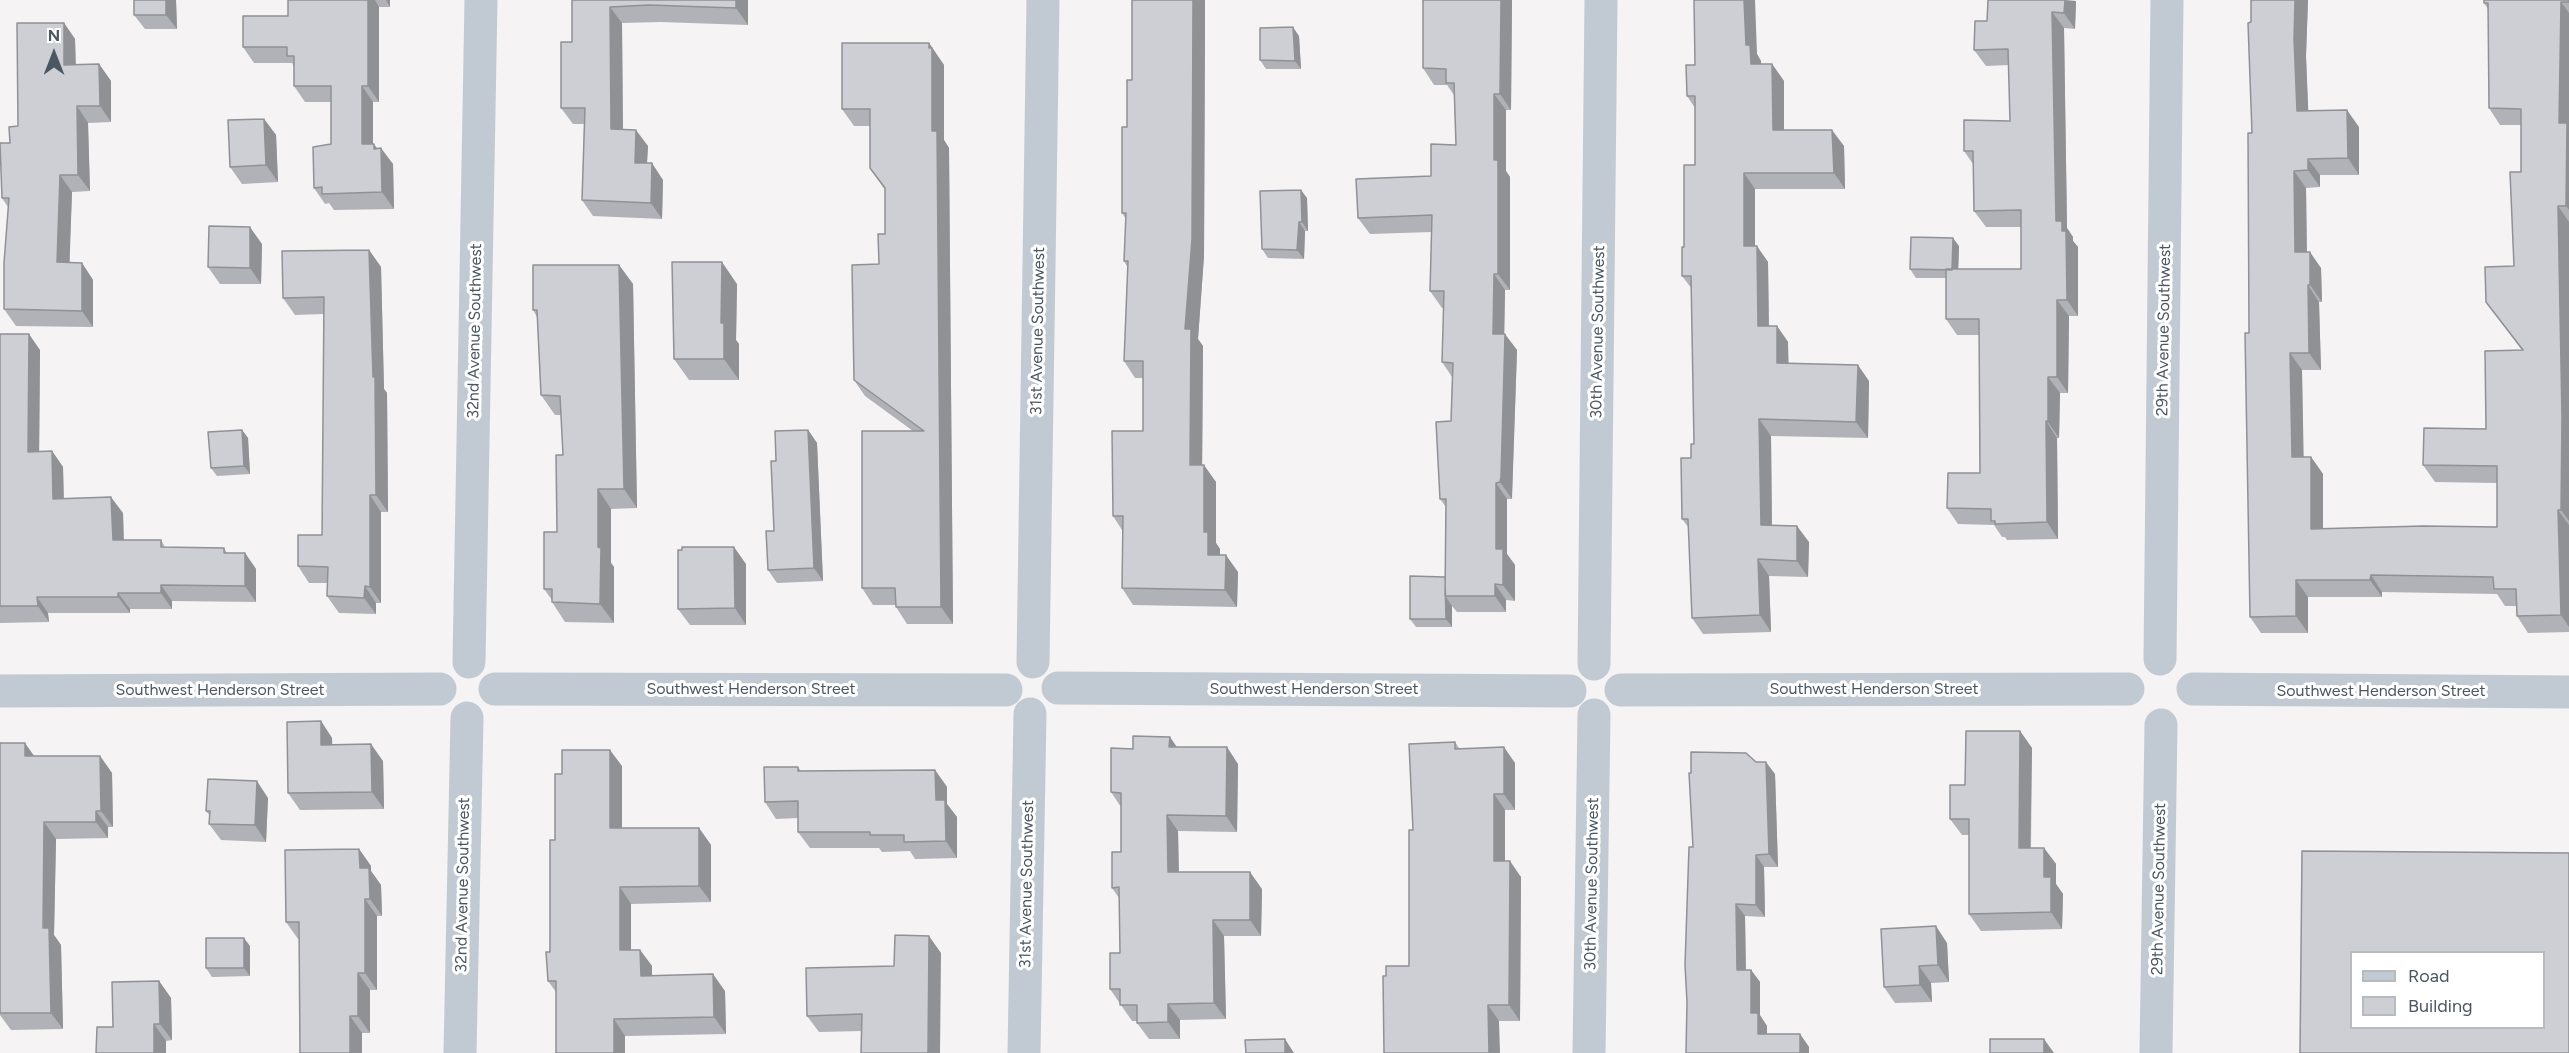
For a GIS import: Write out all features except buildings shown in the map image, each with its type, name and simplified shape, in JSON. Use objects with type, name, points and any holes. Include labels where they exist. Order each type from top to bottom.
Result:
[{"type":"street","name":"32nd Avenue Southwest","points":[[470,662],[481,0]]},
{"type":"street","name":"31st Avenue Southwest","points":[[1033,662],[1043,0]]},
{"type":"street","name":"30th Avenue Southwest","points":[[1594,664],[1601,0]]},
{"type":"street","name":"29th Avenue Southwest","points":[[2160,659],[2167,0]]},
{"type":"street","points":[[2160,659],[2177,664],[2185,670],[2193,689],[2192,700],[2181,717],[2161,724],[2140,718],[2128,699],[2130,678],[2137,669],[2146,662],[2160,659]]},
{"type":"street","points":[[470,662],[487,670],[495,689],[491,705],[485,712],[467,718],[451,712],[441,698],[440,689],[446,673],[452,667],[470,662]]},
{"type":"street","points":[[1033,662],[1049,668],[1055,675],[1058,688],[1057,699],[1052,707],[1045,712],[1030,714],[1020,711],[1013,705],[1006,690],[1007,681],[1017,667],[1033,662]]},
{"type":"street","points":[[1594,664],[1610,668],[1620,681],[1621,690],[1616,705],[1609,712],[1594,715],[1578,708],[1572,702],[1570,691],[1572,676],[1578,670],[1594,664]]},
{"type":"street","name":"Southwest Henderson Street","points":[[1058,688],[1570,691]]},
{"type":"street","name":"Southwest Henderson Street","points":[[0,691],[440,689]]},
{"type":"street","name":"Southwest Henderson Street","points":[[495,689],[1006,690]]},
{"type":"street","name":"Southwest Henderson Street","points":[[1621,690],[2128,689]]},
{"type":"street","name":"Southwest Henderson Street","points":[[2193,689],[2569,692]]},
{"type":"street","name":"31st Avenue Southwest","points":[[1024,1053],[1030,714]]},
{"type":"street","name":"30th Avenue Southwest","points":[[1589,1053],[1594,715]]},
{"type":"street","name":"32nd Avenue Southwest","points":[[460,1053],[467,718]]},
{"type":"street","name":"29th Avenue Southwest","points":[[2156,1053],[2161,724]]}]
